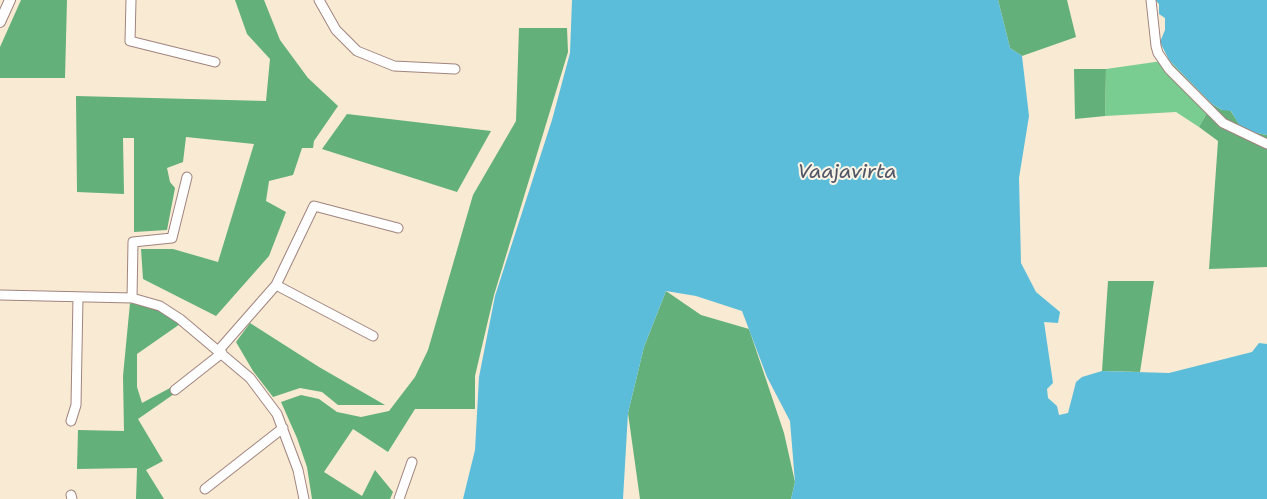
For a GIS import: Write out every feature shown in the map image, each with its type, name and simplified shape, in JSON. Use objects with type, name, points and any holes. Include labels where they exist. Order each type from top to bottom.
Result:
[{"type":"street","points":[[0,22],[10,0]]},
{"type":"street","points":[[131,0],[130,41],[215,62]]},
{"type":"street","points":[[319,0],[336,30],[357,51],[394,66],[455,69]]},
{"type":"street","points":[[1151,0],[1156,46],[1166,65],[1224,123],[1267,144]]},
{"type":"street","points":[[132,298],[134,242],[172,238],[187,177]]},
{"type":"street","points":[[175,390],[221,352],[276,285],[314,206],[398,228]]},
{"type":"street","points":[[276,285],[373,336]]},
{"type":"street","points":[[0,295],[132,298],[160,306],[221,352],[254,383],[277,414],[298,470],[304,499]]},
{"type":"street","points":[[71,421],[76,405],[78,297]]},
{"type":"street","points":[[205,489],[282,428]]},
{"type":"street","points":[[399,499],[412,462]]},
{"type":"green space","points":[[21,0],[67,0],[65,78],[0,78],[0,47]]},
{"type":"green space","points":[[235,0],[264,0],[280,40],[308,78],[338,106],[314,141],[313,148],[302,148],[293,175],[269,181],[266,201],[286,212],[269,256],[216,316],[143,279],[141,249],[173,249],[218,262],[254,144],[186,137],[183,162],[167,168],[170,182],[175,188],[167,230],[134,232],[134,138],[123,138],[124,194],[77,192],[76,96],[266,101],[270,59],[247,34]]},
{"type":"green space","points":[[998,0],[1067,0],[1076,37],[1022,56],[1010,48]]},
{"type":"green space","points":[[519,28],[567,28],[568,52],[494,295],[475,376],[475,409],[415,409],[388,452],[353,429],[324,472],[362,496],[375,470],[393,492],[390,499],[312,499],[307,467],[281,402],[301,395],[319,399],[337,412],[361,417],[389,411],[415,377],[428,350],[473,195],[516,121]]},
{"type":"green space","points":[[1169,60],[1212,104],[1199,127],[1176,112],[1105,116],[1106,69]]},
{"type":"green space","points":[[1074,69],[1106,69],[1105,116],[1075,119]]},
{"type":"green space","points":[[1212,104],[1222,110],[1230,110],[1243,130],[1267,135],[1267,267],[1209,269],[1218,141],[1199,127]]},
{"type":"green space","points":[[347,114],[491,131],[457,192],[322,149]]},
{"type":"green space","points":[[1108,281],[1154,281],[1140,372],[1102,371]]},
{"type":"green space","points":[[666,291],[701,315],[749,329],[784,433],[795,482],[791,499],[640,499],[628,413],[644,347]]},
{"type":"green space","points":[[130,303],[159,309],[180,324],[137,354],[137,387],[142,403],[170,388],[174,394],[138,419],[163,461],[146,470],[164,499],[136,499],[137,468],[77,469],[78,430],[124,431],[123,376]]},
{"type":"green space","points":[[250,323],[319,367],[385,405],[338,405],[322,392],[300,388],[273,397],[253,371],[236,342]]},
{"type":"water","name":"Vaajavirta","points":[[572,0],[998,0],[1010,48],[1022,56],[1029,116],[1019,178],[1021,263],[1036,292],[1060,312],[1058,323],[1044,322],[1053,383],[1047,389],[1048,398],[1057,406],[1059,415],[1068,413],[1076,382],[1082,377],[1102,371],[1169,373],[1252,352],[1259,343],[1267,344],[1267,499],[791,499],[795,482],[790,421],[767,377],[742,311],[696,296],[666,291],[644,347],[628,413],[623,499],[463,499],[475,450],[479,377],[495,296],[552,120],[570,53]]},
{"type":"water","points":[[1155,0],[1267,0],[1267,135],[1242,130],[1231,111],[1222,110],[1212,104],[1169,60],[1160,42],[1165,30],[1165,18],[1159,14],[1159,4]]}]
